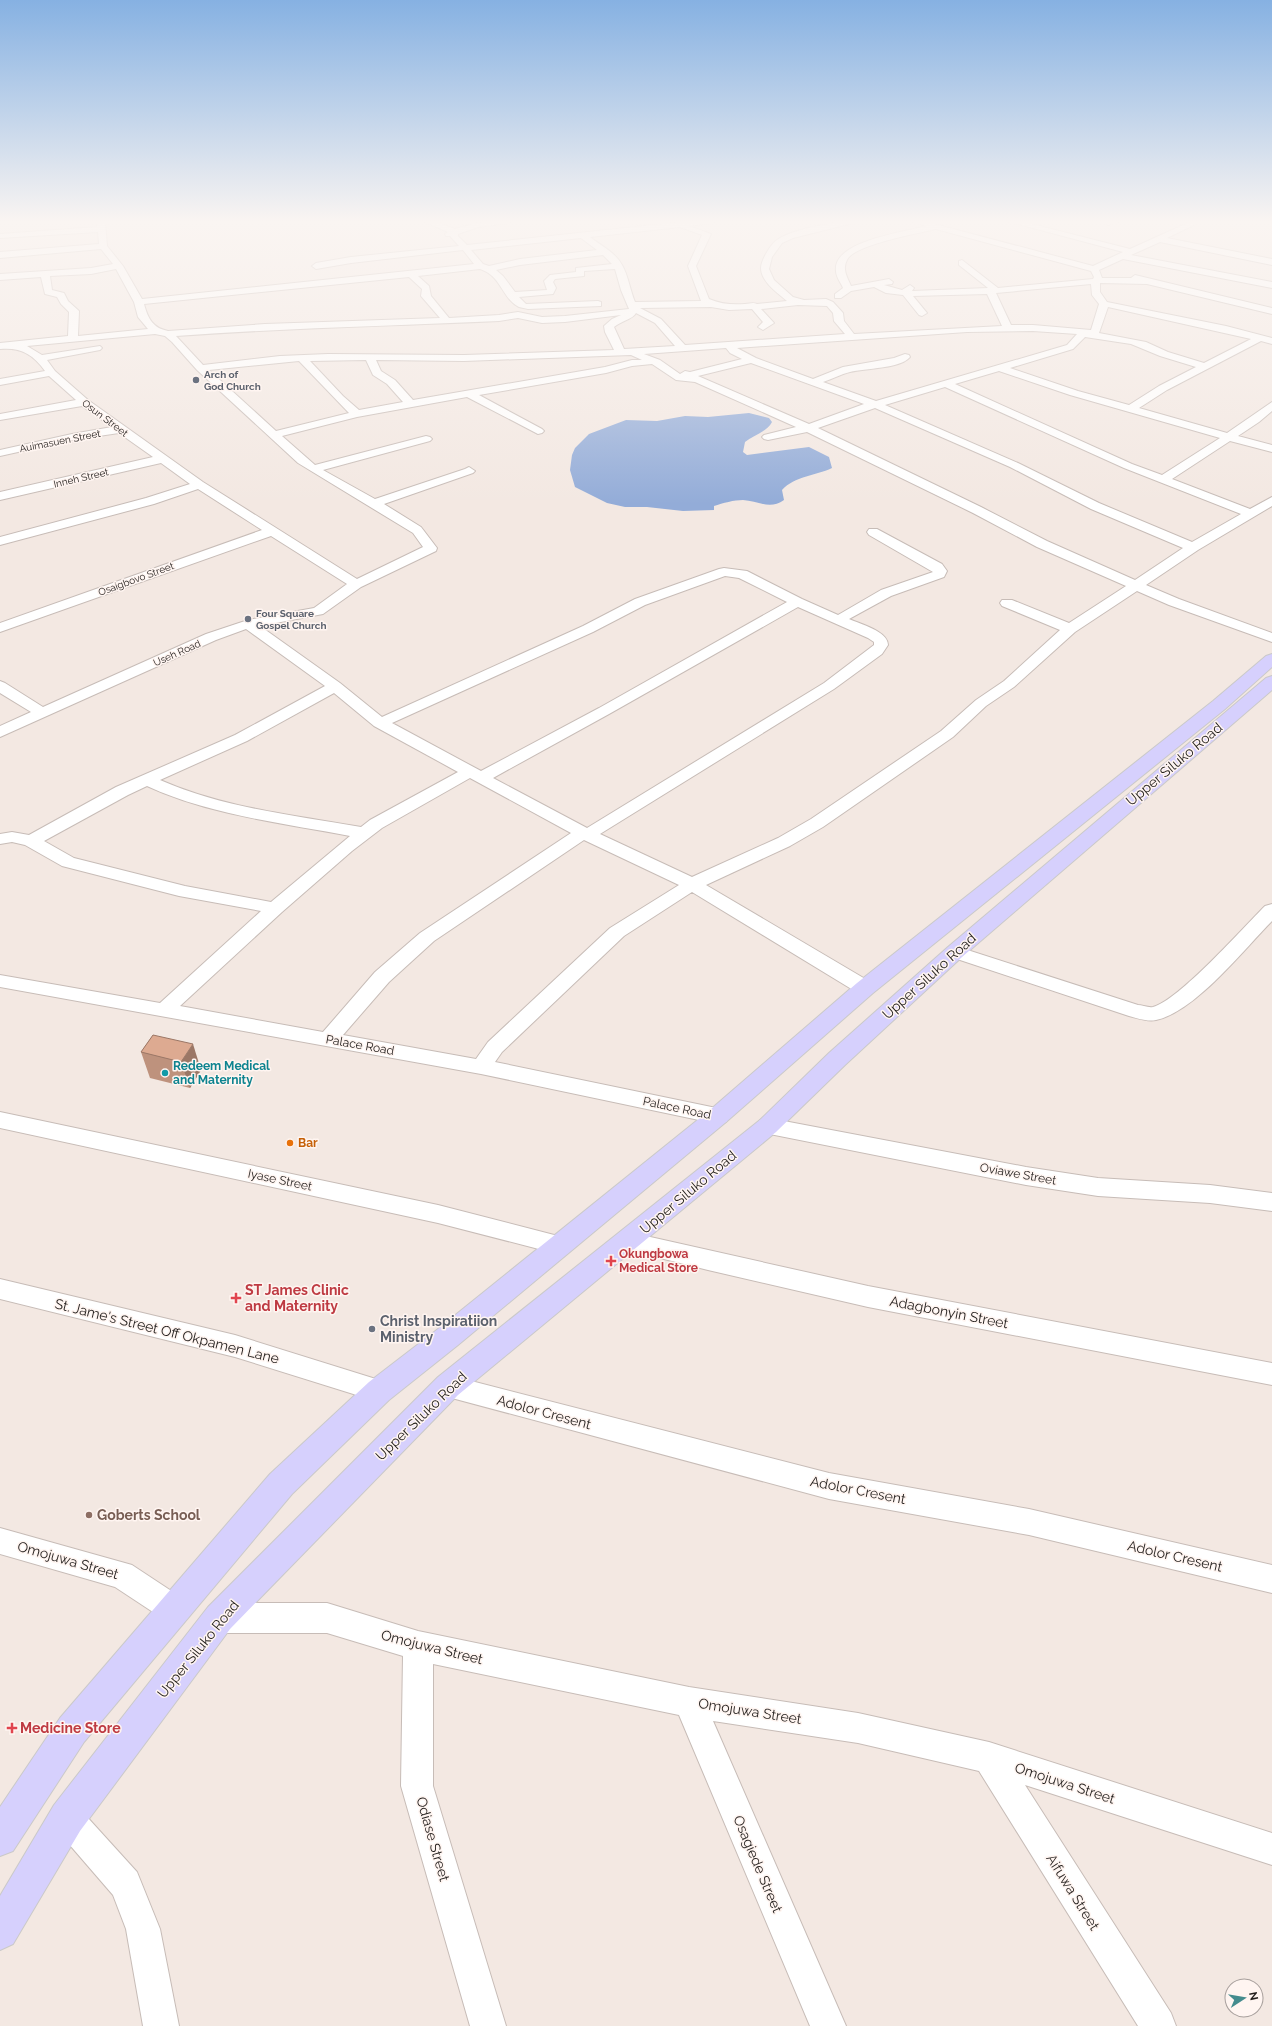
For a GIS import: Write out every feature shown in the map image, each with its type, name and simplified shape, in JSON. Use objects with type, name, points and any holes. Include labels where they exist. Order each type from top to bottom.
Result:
[{"type":"main road","name":"Upper Siluko Road","points":[[0,1838],[72,1730],[281,1484],[379,1391],[448,1337],[558,1245],[718,1116],[865,988],[1213,710],[1272,659]]},
{"type":"main road","name":"Upper Siluko Road","points":[[0,1931],[67,1818],[219,1618],[448,1386],[768,1126],[837,1059],[955,952],[1272,681]]},
{"type":"street","points":[[73,338],[74,316]]},
{"type":"street","points":[[143,316],[156,331],[171,337],[201,368],[313,469],[374,503],[468,471]]},
{"type":"street","points":[[442,316],[446,320]]},
{"type":"street","points":[[159,342],[171,337],[265,328],[360,325],[499,318],[515,316]]},
{"type":"street","points":[[521,316],[542,320]]},
{"type":"street","points":[[499,318],[505,321],[514,322],[595,316]]},
{"type":"street","points":[[625,316],[609,326],[610,332],[626,352],[656,362],[680,378],[697,379],[809,428],[977,510],[1042,544],[1134,586],[1272,638]]},
{"type":"street","points":[[649,316],[664,326],[683,349]]},
{"type":"street","points":[[761,316],[768,323],[762,327]]},
{"type":"street","points":[[838,316],[839,321],[851,336]]},
{"type":"street","points":[[1002,316],[1008,329]]},
{"type":"street","points":[[1095,333],[1100,316]]},
{"type":"street","points":[[1160,316],[1226,329],[1272,341]]},
{"type":"street","points":[[201,368],[302,358],[369,356],[464,358],[727,348],[829,340],[851,336],[967,329],[1062,329],[1095,333]]},
{"type":"street","points":[[0,346],[156,331]]},
{"type":"street","points":[[768,437],[784,432],[809,428],[833,420],[845,414],[1070,347],[1083,334],[1095,333]]},
{"type":"street","points":[[1083,334],[1137,342],[1164,354],[1206,367]]},
{"type":"street","points":[[41,358],[102,348],[90,338]]},
{"type":"street","points":[[1130,409],[1163,388],[1260,338]]},
{"type":"street","name":"Osun Street","points":[[17,345],[41,358],[51,373],[84,402],[162,459],[199,485],[356,584]]},
{"type":"street","points":[[727,348],[752,360],[876,405],[1014,465],[1095,506],[1192,548]]},
{"type":"street","points":[[369,356],[377,373],[391,382],[410,404]]},
{"type":"street","points":[[814,382],[847,369],[896,361],[905,357]]},
{"type":"street","points":[[302,358],[339,398],[357,414]]},
{"type":"street","points":[[274,435],[357,414],[606,370],[632,363],[653,364],[669,371],[690,375],[752,360]]},
{"type":"street","points":[[1000,368],[1074,393],[1272,449]]},
{"type":"street","points":[[0,382],[51,373]]},
{"type":"street","points":[[946,384],[1162,480],[1249,513]]},
{"type":"street","points":[[468,394],[489,404],[538,432]]},
{"type":"street","points":[[0,417],[84,402]]},
{"type":"street","points":[[1162,480],[1255,420],[1272,405]]},
{"type":"street","name":"Auimasuen Street","points":[[0,453],[121,429]]},
{"type":"street","points":[[313,469],[426,439]]},
{"type":"street","name":"Inneh Street","points":[[0,496],[162,459]]},
{"type":"street","points":[[0,540],[150,501],[199,485]]},
{"type":"street","points":[[481,1067],[495,1047],[617,932],[692,884],[784,842],[817,823],[947,734],[981,703],[1009,684],[1070,629],[1192,548],[1249,513],[1272,501]]},
{"type":"street","name":"Useh Road","points":[[0,732],[211,637],[248,624],[318,611],[356,584],[431,548],[417,530],[374,503]]},
{"type":"street","name":"Osaigbovo Street","points":[[0,628],[272,531]]},
{"type":"street","points":[[838,620],[886,593],[939,574],[940,571],[937,567],[873,532]]},
{"type":"street","points":[[328,1039],[382,977],[427,937],[585,834],[829,686],[876,651],[881,645],[881,641],[873,635],[797,602],[742,574],[724,572],[640,602],[588,629],[380,723]]},
{"type":"street","points":[[164,1010],[275,908],[376,824],[604,711],[797,602]]},
{"type":"street","points":[[1006,603],[1070,629]]},
{"type":"street","points":[[248,624],[335,686],[380,723],[585,834],[692,884],[865,988]]},
{"type":"street","points":[[0,686],[42,713]]},
{"type":"street","points":[[31,841],[122,791],[241,738],[335,686]]},
{"type":"street","points":[[147,780],[178,794],[215,805],[364,833]]},
{"type":"street","points":[[0,838],[12,837],[31,841],[68,862],[185,892],[275,908]]},
{"type":"street","points":[[955,952],[1136,1011],[1149,1014],[1158,1013],[1180,1001],[1272,910]]},
{"type":"street","name":"Palace Road","points":[[0,981],[481,1067],[718,1116]]},
{"type":"street","name":"Iyase Street","points":[[0,1120],[438,1214],[558,1245]]},
{"type":"street","name":"Oviawe Street","points":[[768,1126],[1026,1176],[1098,1187],[1210,1194],[1272,1202]]},
{"type":"street","name":"Adagbonyin Street","points":[[628,1241],[726,1266],[1038,1330],[1272,1374]]},
{"type":"street","name":"St. Jame's Street Off Okpamen Lane","points":[[0,1290],[235,1346],[379,1391]]},
{"type":"street","name":"Adolor Cresent","points":[[448,1386],[829,1486],[1029,1522],[1272,1579]]},
{"type":"street","name":"Omojuwa Street","points":[[0,1541],[122,1575],[175,1610]]},
{"type":"street","name":"Omojuwa Street","points":[[219,1618],[327,1618],[418,1646],[689,1702],[858,1728],[989,1758],[1272,1849]]},
{"type":"street","name":"Odiase Street","points":[[418,1646],[417,1786],[488,2026]]},
{"type":"street","name":"Osagiede Street","points":[[689,1702],[828,2026]]},
{"type":"street","name":"Aifuwa Street","points":[[989,1758],[1158,2026]]},
{"type":"street","points":[[67,1818],[125,1884],[143,1929],[161,2026]]},
{"type":"water","points":[[749,413],[769,418],[772,422],[763,431],[745,442],[743,452],[747,455],[809,447],[829,457],[832,468],[799,479],[787,485],[782,490],[784,500],[779,503],[769,505],[743,500],[714,506],[714,510],[683,511],[647,507],[625,507],[607,503],[575,487],[570,470],[572,455],[575,448],[589,434],[626,420],[657,421],[685,416],[708,417]]},
{"type":"building","points":[[153,1035],[193,1044],[181,1062],[141,1052]]},
{"type":"place","name":"Arch of God Church","points":[[196,380]]},
{"type":"place","name":"Four Square Gospel Church","points":[[248,619]]},
{"type":"place","name":"Redeem Medical and Maternity","points":[[165,1073]]},
{"type":"place","name":"Bar","points":[[290,1143]]},
{"type":"place","name":"Okungbowa Medical Store","points":[[611,1261]]},
{"type":"place","name":"ST James Clinic and Maternity","points":[[236,1298]]},
{"type":"place","name":"Christ Inspiratiion Ministry","points":[[372,1329]]},
{"type":"place","name":"Goberts School","points":[[89,1515]]},
{"type":"place","name":"Medicine Store","points":[[12,1728]]}]
